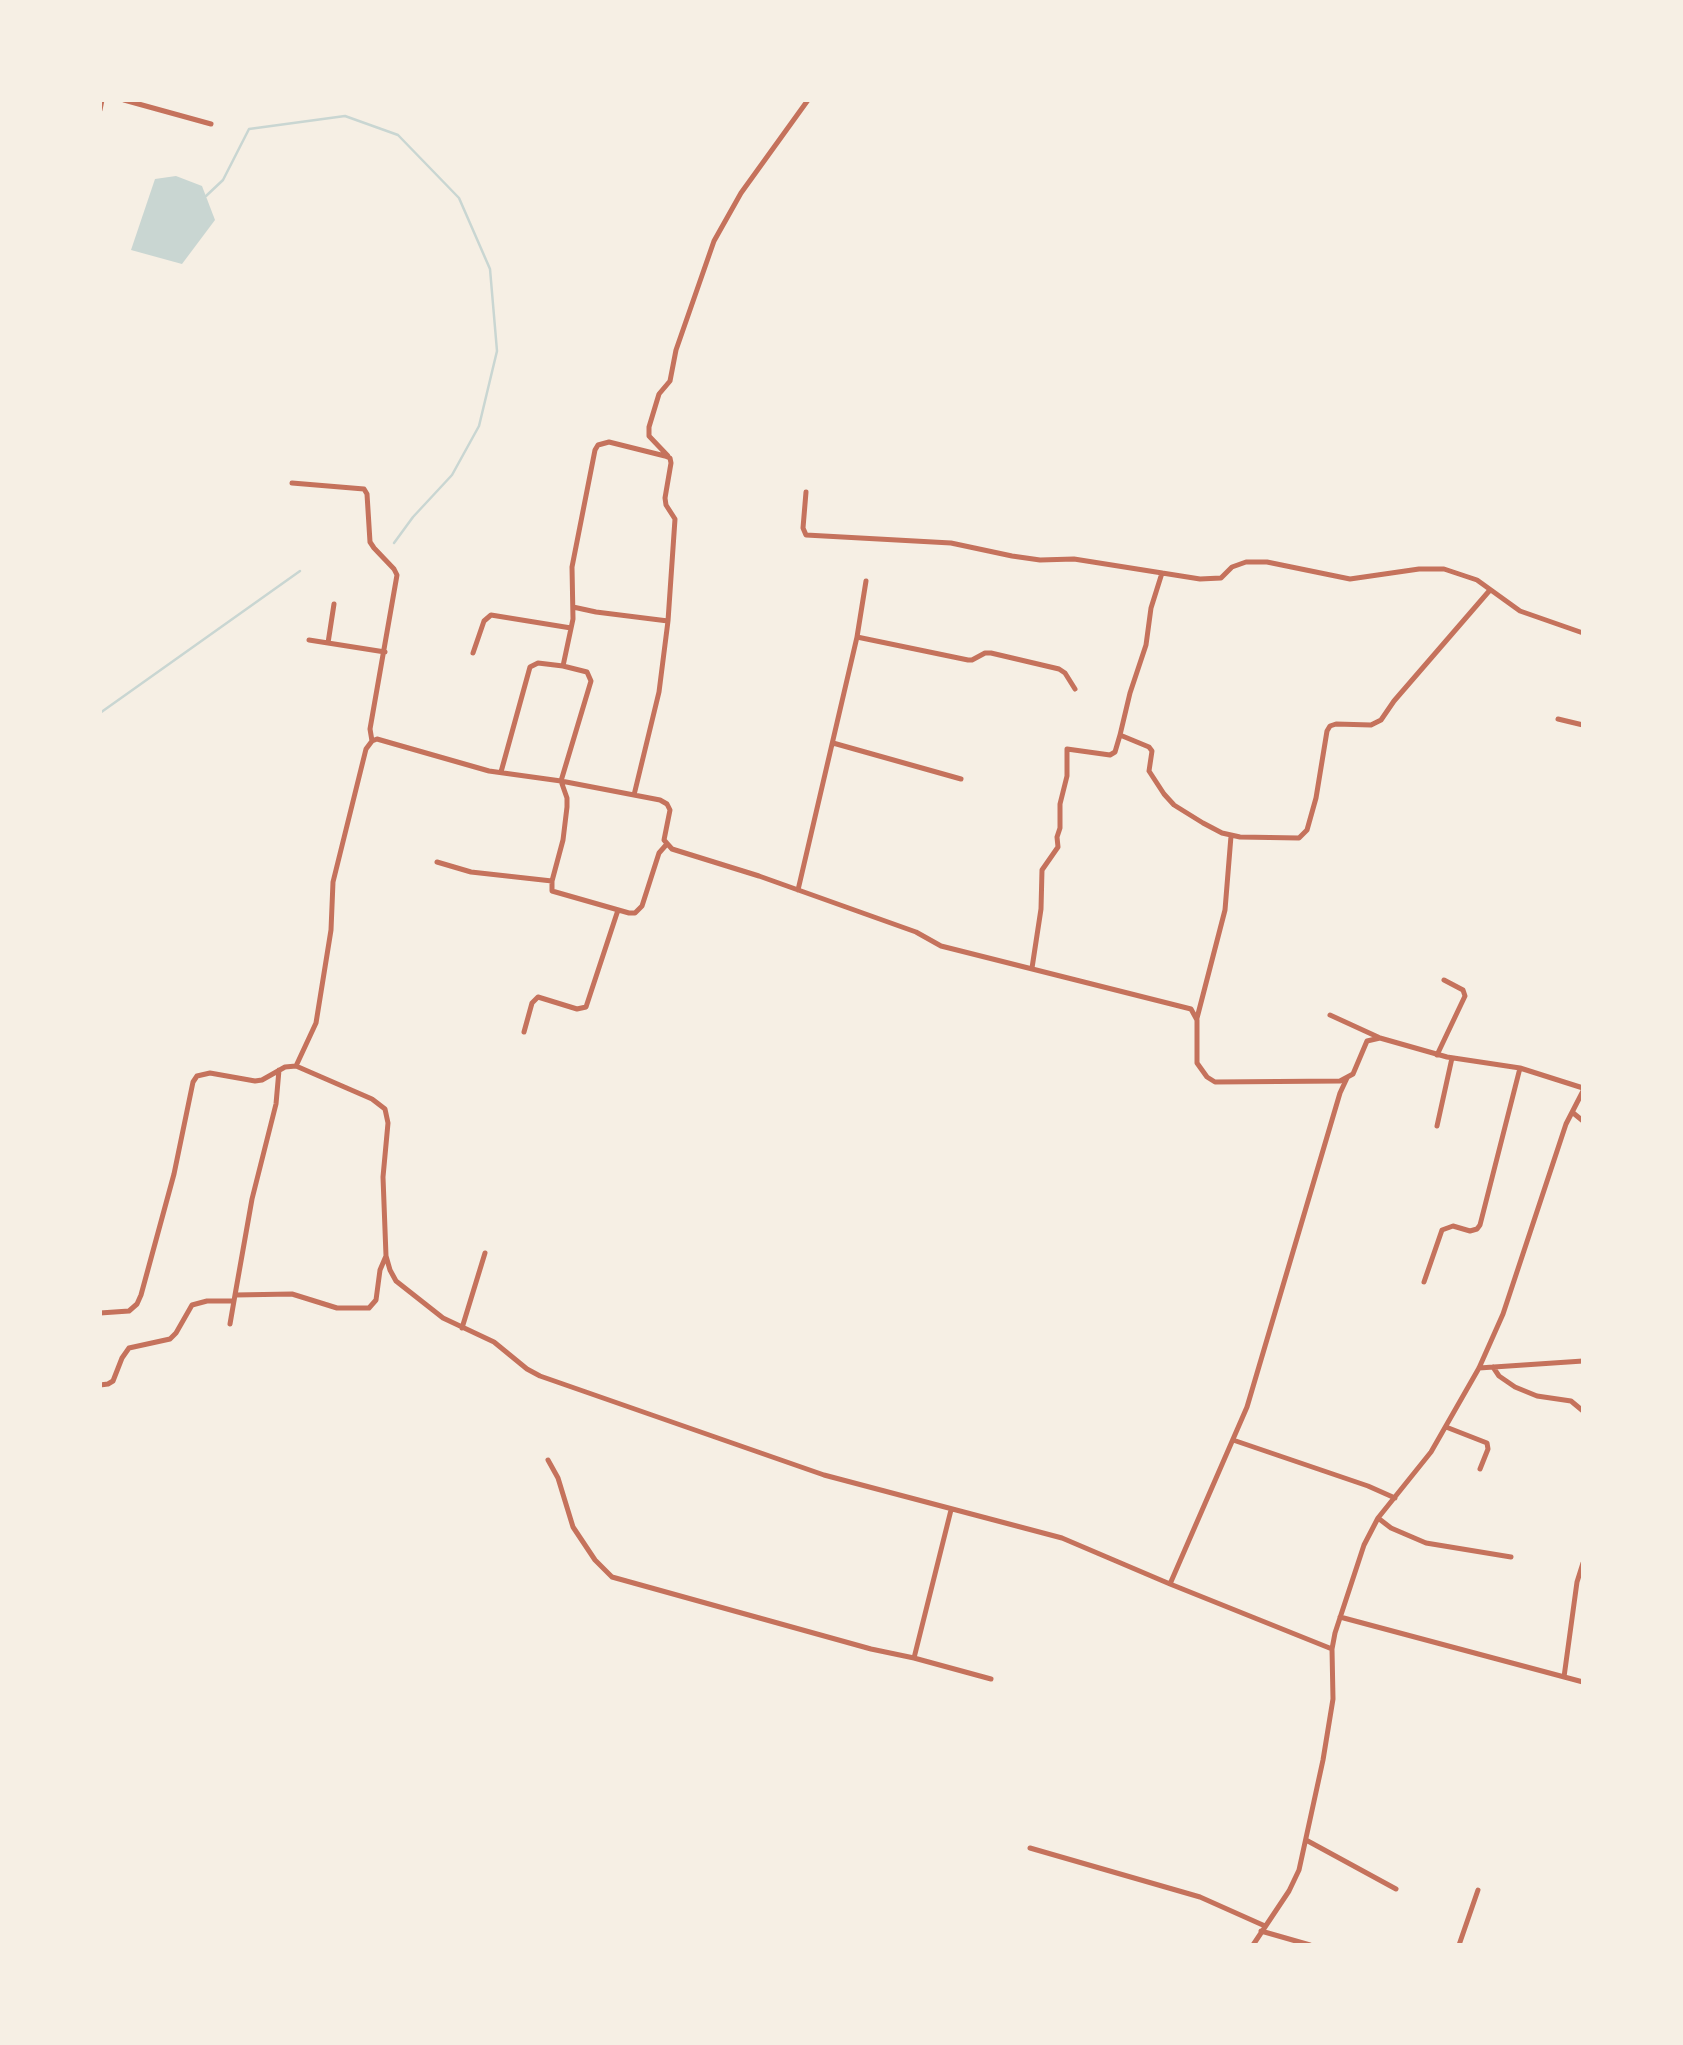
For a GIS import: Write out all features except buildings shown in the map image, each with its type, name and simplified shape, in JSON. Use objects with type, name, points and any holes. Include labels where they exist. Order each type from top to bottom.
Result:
[{"type":"street","points":[[100,110],[102,100]]},
{"type":"street","points":[[124,100],[211,124]]},
{"type":"street","points":[[634,795],[659,692],[668,621],[675,519],[666,505],[670,458],[648,432],[659,394],[670,381],[676,350],[722,225],[741,193],[808,100]]},
{"type":"street","points":[[563,666],[573,607],[570,589],[572,567],[595,450],[598,445],[609,442],[670,458]]},
{"type":"street","points":[[292,483],[364,489],[367,494],[370,542],[397,576],[370,729],[372,741],[366,749],[333,882],[331,930],[316,1023],[296,1066]]},
{"type":"street","points":[[806,492],[803,528],[806,535],[937,541],[1041,560],[1074,559],[1215,579],[1221,578],[1237,564],[1267,562],[1350,579],[1431,568],[1456,572],[1477,580],[1520,611],[1583,633]]},
{"type":"street","points":[[1032,968],[1041,909],[1042,870],[1058,847],[1060,804],[1067,776],[1067,749],[1110,755],[1115,752],[1127,703],[1146,645],[1151,608],[1162,573]]},
{"type":"street","points":[[798,890],[857,637],[866,580]]},
{"type":"street","points":[[1120,735],[1149,747],[1152,751],[1149,771],[1174,806],[1203,823],[1231,836],[1292,839],[1304,835],[1316,798],[1330,726],[1371,725],[1381,720],[1394,701],[1490,590]]},
{"type":"street","points":[[328,643],[334,604]]},
{"type":"street","points":[[573,607],[668,621]]},
{"type":"street","points":[[473,653],[484,621],[491,615],[571,628]]},
{"type":"street","points":[[857,637],[968,660],[991,653],[1059,669],[1065,673],[1075,689]]},
{"type":"street","points":[[309,640],[385,652]]},
{"type":"street","points":[[372,741],[384,741],[462,764],[501,772],[561,781],[660,800],[667,804],[670,810],[665,834],[666,845],[659,853],[639,911],[629,913],[552,891],[567,807],[561,781],[590,681],[587,672],[538,663],[530,667],[501,772]]},
{"type":"street","points":[[1558,719],[1583,725]]},
{"type":"street","points":[[833,743],[961,779]]},
{"type":"street","points":[[1231,836],[1225,910],[1197,1020],[1197,1063],[1207,1077],[1216,1082],[1340,1081],[1347,1078]]},
{"type":"street","points":[[666,845],[916,932],[941,946],[1184,1006],[1191,1009],[1197,1020]]},
{"type":"street","points":[[437,862],[471,872],[552,881]]},
{"type":"street","points":[[524,1032],[532,1003],[538,997],[576,1009],[586,1007],[618,910]]},
{"type":"street","points":[[1437,1055],[1465,996],[1463,990],[1444,980]]},
{"type":"street","points":[[1253,1945],[1289,1891],[1299,1870],[1333,1699],[1332,1649],[1364,1545],[1378,1518],[1431,1452],[1479,1368],[1503,1314],[1552,1161],[1583,1090],[1520,1068],[1437,1055],[1380,1038],[1330,1015]]},
{"type":"street","points":[[1170,1584],[1247,1408],[1340,1093],[1347,1078],[1357,1068],[1367,1041],[1380,1038]]},
{"type":"street","points":[[1437,1126],[1452,1058]]},
{"type":"street","points":[[100,1313],[129,1311],[137,1304],[141,1295],[174,1174],[193,1082],[197,1076],[210,1073],[255,1081],[296,1066],[386,1109],[388,1123],[383,1177],[386,1256],[396,1281],[443,1318],[494,1342],[516,1362],[540,1376],[824,1475],[1062,1538],[1332,1649]]},
{"type":"street","points":[[1424,1282],[1442,1230],[1453,1226],[1470,1231],[1480,1225],[1520,1068]]},
{"type":"street","points":[[230,1324],[252,1199],[276,1104],[279,1070]]},
{"type":"street","points":[[1572,1112],[1583,1121]]},
{"type":"street","points":[[462,1328],[485,1253]]},
{"type":"street","points":[[100,1385],[113,1381],[129,1348],[170,1339],[192,1305],[234,1298],[292,1294],[337,1308],[369,1308],[376,1300],[380,1270],[386,1256]]},
{"type":"street","points":[[1479,1368],[1583,1361]]},
{"type":"street","points":[[1493,1367],[1499,1376],[1516,1387],[1537,1396],[1571,1401],[1583,1411]]},
{"type":"street","points":[[1446,1427],[1487,1443],[1488,1449],[1480,1469]]},
{"type":"street","points":[[1233,1440],[1395,1498]]},
{"type":"street","points":[[548,1460],[558,1478],[573,1527],[595,1560],[612,1577],[871,1649],[991,1679]]},
{"type":"street","points":[[914,1658],[951,1510]]},
{"type":"street","points":[[1378,1518],[1391,1528],[1426,1543],[1511,1557]]},
{"type":"street","points":[[1564,1677],[1577,1582],[1583,1563]]},
{"type":"street","points":[[1340,1617],[1583,1682]]},
{"type":"street","points":[[1306,1840],[1396,1889]]},
{"type":"street","points":[[1030,1848],[1200,1898],[1263,1929],[1310,1945]]},
{"type":"street","points":[[1459,1945],[1478,1890]]},
{"type":"shaded area","points":[[176,176],[202,186],[215,220],[182,264],[131,250],[155,179]]},
{"type":"waterway","points":[[206,196],[223,180],[249,129],[345,116],[398,135],[459,198],[490,269],[497,351],[479,426],[452,475],[413,517],[394,543]]},
{"type":"waterway","points":[[100,713],[300,571]]}]
